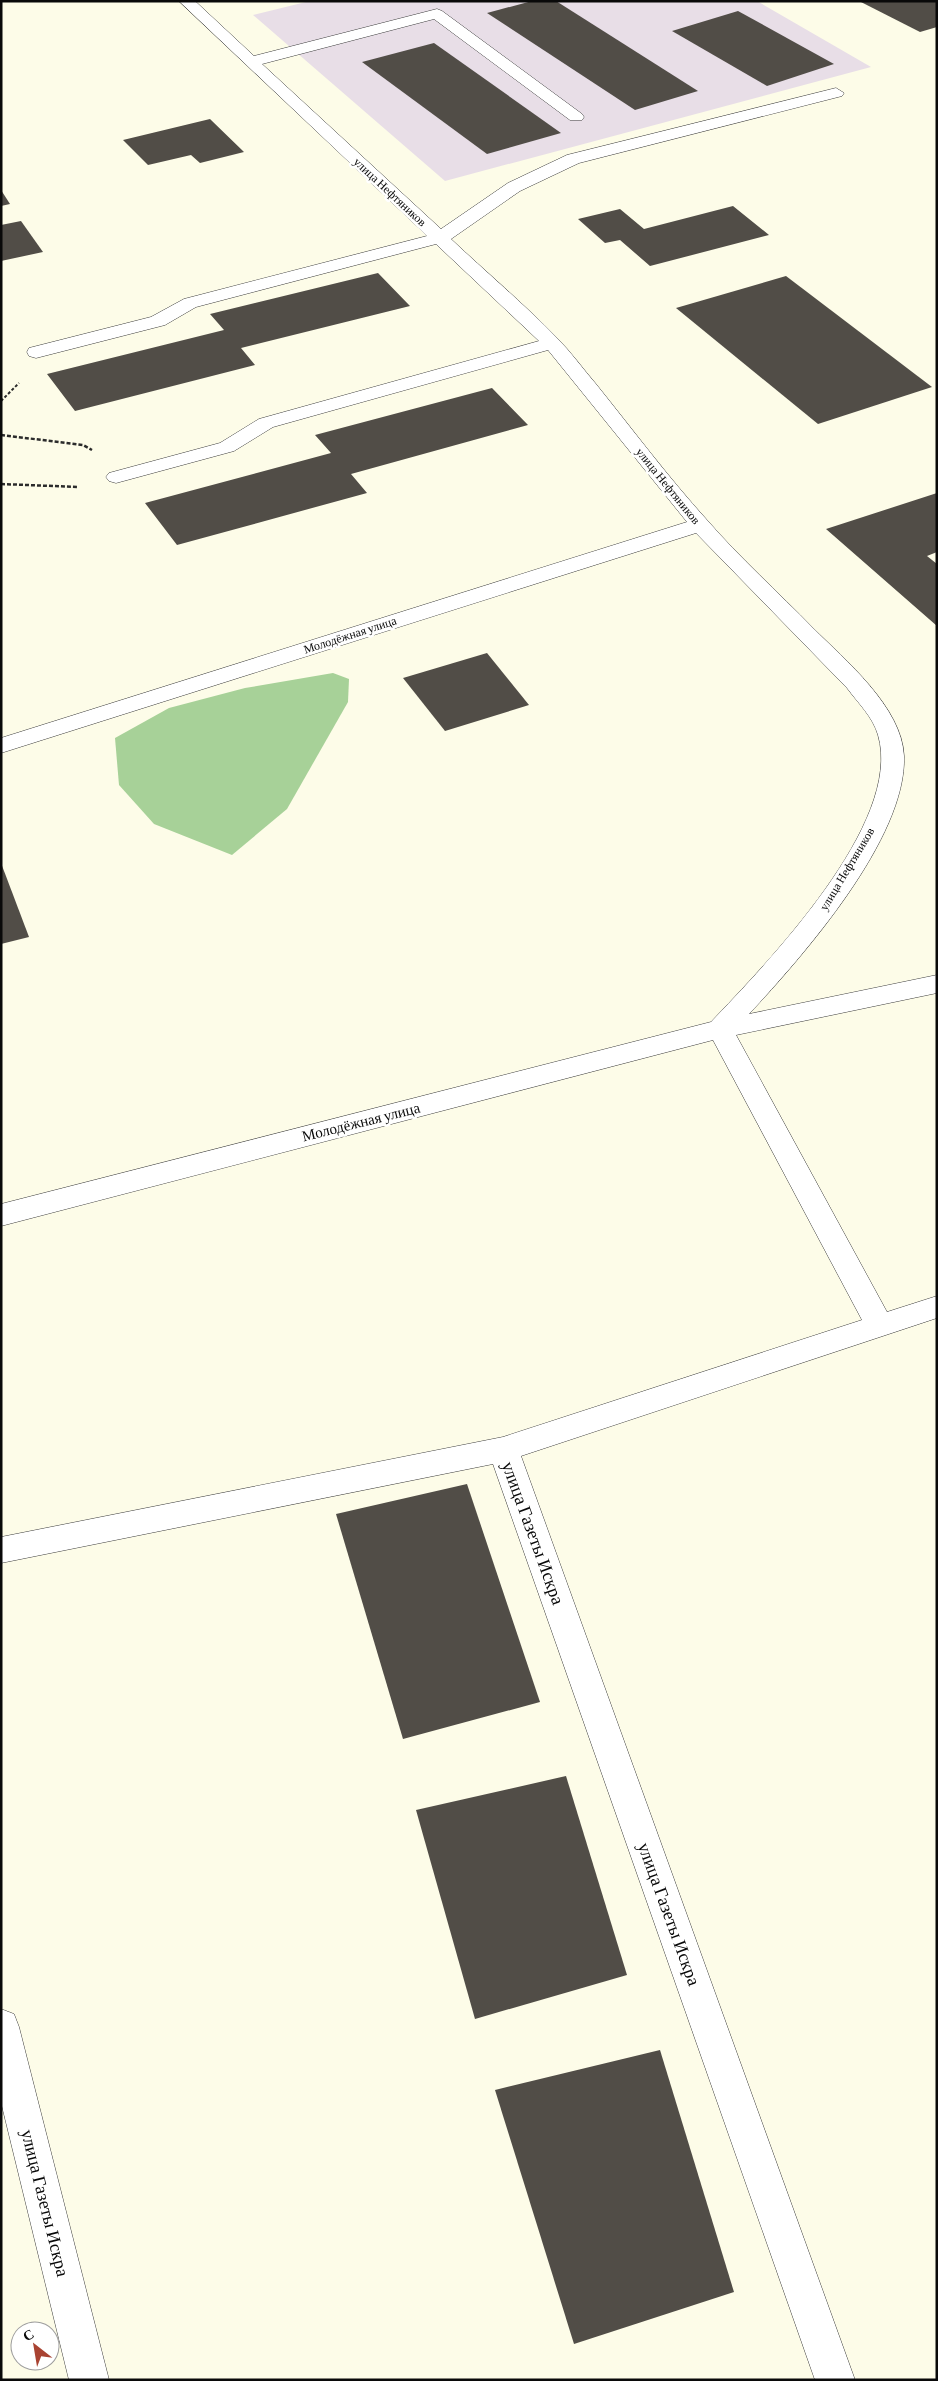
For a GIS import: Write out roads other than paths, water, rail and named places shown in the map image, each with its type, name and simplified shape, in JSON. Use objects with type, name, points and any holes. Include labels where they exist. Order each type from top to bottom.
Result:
[{"type":"street","name":"улица Нефтяников","points":[[186,1],[552,343],[700,525],[860,690],[877,712],[890,737],[893,770],[884,802],[866,842],[825,910],[720,1029]]},
{"type":"street","points":[[250,62],[437,14],[576,117]]},
{"type":"street","points":[[36,352],[158,321],[190,302],[440,238],[514,187],[573,159],[836,93]]},
{"type":"street","points":[[116,477],[227,447],[266,423],[552,343]]},
{"type":"street","name":"Молодёжная улица","points":[[1,746],[700,525]]},
{"type":"street","name":"Молодёжная улица","points":[[1,1215],[720,1029],[937,984]]},
{"type":"street","points":[[720,1029],[880,1324]]},
{"type":"street","points":[[1,1550],[503,1449],[880,1324],[937,1308]]},
{"type":"street","name":"улица Газеты Искра","points":[[503,1449],[835,2380]]},
{"type":"street","name":"улица Газеты Искра","points":[[1,2027],[90,2380]]}]
